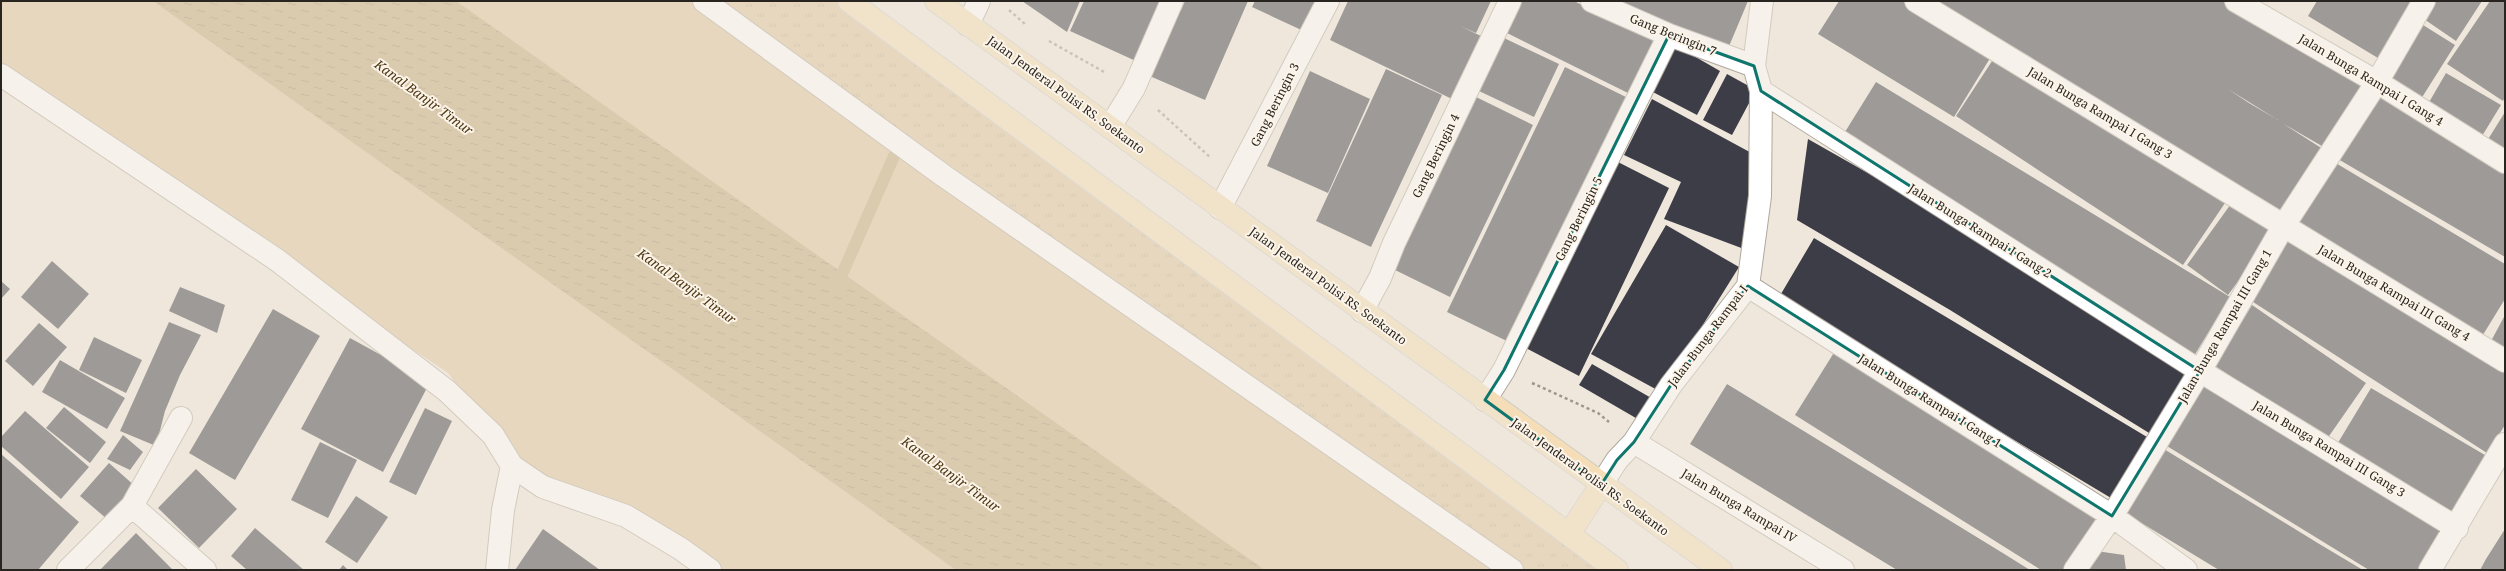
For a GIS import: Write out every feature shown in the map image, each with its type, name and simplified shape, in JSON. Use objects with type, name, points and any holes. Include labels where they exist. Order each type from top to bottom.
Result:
[{"type":"main road","points":[[849,1],[1618,570]]},
{"type":"main road","name":"Jalan Jenderal Polisi RS. Soekanto","points":[[936,1],[1601,485],[1721,570]]},
{"type":"main road","points":[[1569,534],[1601,485]]},
{"type":"street","points":[[704,1],[944,176],[1512,570]]},
{"type":"street","points":[[968,25],[979,1]]},
{"type":"street","points":[[1110,127],[1134,88],[1172,1]]},
{"type":"street","name":"Gang Beringin 3","points":[[1220,208],[1236,180],[1328,1]]},
{"type":"street","name":"Gang Beringin 4","points":[[1362,311],[1380,278],[1394,243],[1510,1]]},
{"type":"street","name":"Gang Beringin 7","points":[[1592,1],[1669,35],[1754,66]]},
{"type":"street","name":"Jalan Bunga Rampai I","points":[[1601,485],[1617,460],[1634,442],[1671,385],[1748,286],[1760,196],[1761,91],[1754,66],[1762,1]]},
{"type":"street","name":"Jalan Bunga Rampai I Gang 3","points":[[1916,1],[2284,225]]},
{"type":"street","name":"Jalan Bunga Rampai I Gang 4","points":[[2236,1],[2377,82],[2505,162]]},
{"type":"street","name":"Jalan Bunga Rampai III Gang 1","points":[[2075,570],[2112,516],[2200,371],[2284,225],[2377,82],[2424,1]]},
{"type":"street","name":"Gang Beringin 5","points":[[1485,400],[1504,370],[1669,35]]},
{"type":"street","points":[[1,75],[283,265],[447,391],[493,435],[512,466],[543,487],[626,516],[681,549],[710,570]]},
{"type":"street","name":"Jalan Bunga Rampai I Gang 2","points":[[1761,91],[2200,371]]},
{"type":"street","name":"Jalan Bunga Rampai III Gang 4","points":[[2284,225],[2505,360]]},
{"type":"street","name":"Jalan Bunga Rampai I Gang 1","points":[[1748,286],[2112,516],[2186,570]]},
{"type":"street","name":"Jalan Bunga Rampai III Gang 3","points":[[2200,371],[2457,528]]},
{"type":"street","points":[[68,570],[132,506],[181,418]]},
{"type":"street","name":"Jalan Bunga Rampai IV","points":[[1634,442],[1843,570]]},
{"type":"street","points":[[2430,570],[2457,528],[2505,444]]},
{"type":"street","points":[[497,570],[503,510],[512,466]]},
{"type":"street","points":[[132,506],[205,570]]},
{"type":"path","points":[[1004,6],[1028,26]]},
{"type":"path","points":[[1046,40],[1134,88],[1236,180]]},
{"type":"highlighted area","points":[[1669,35],[1754,66],[1761,91],[2200,371],[2112,516],[1748,286],[1671,385],[1634,442],[1617,460],[1601,485],[1485,400],[1504,370]]},
{"type":"green space","points":[[1,1],[705,1],[1512,570],[710,570],[681,549],[543,487],[493,435],[448,373],[1,74]]},
{"type":"green space","points":[[704,1],[849,1],[1617,570],[1512,570]]},
{"type":"water","name":"Kanal Banjir Timur","points":[[153,1],[456,1],[1265,570],[956,570]]},
{"type":"building","points":[[1022,1],[1080,1],[1067,32]]},
{"type":"building","points":[[1084,1],[1166,1],[1138,62],[1070,31]]},
{"type":"building","points":[[1185,1],[1248,1],[1205,100],[1145,74],[1173,7],[1181,10]]},
{"type":"building","points":[[1255,1],[1326,1],[1310,34],[1252,7]]},
{"type":"building","points":[[1348,1],[1491,1],[1476,33],[1460,26],[1483,37],[1454,100],[1330,40]]},
{"type":"building","points":[[1517,1],[1574,1],[1659,43],[1634,96],[1503,31]]},
{"type":"building","points":[[1610,1],[1748,1],[1727,51]]},
{"type":"building","points":[[1839,1],[1904,1],[1992,55],[1954,117],[1818,34]]},
{"type":"building","points":[[1935,1],[2225,1],[2365,86],[2327,149],[2282,123],[2326,151],[2289,215],[2211,170],[2057,76],[2029,56]],"holes":[[[2228,89],[2278,120],[2249,103]]]},
{"type":"building","points":[[2317,1],[2413,1],[2378,58],[2308,16]]},
{"type":"building","points":[[2432,1],[2482,1],[2456,41],[2421,17]]},
{"type":"building","points":[[2490,1],[2505,1],[2505,97],[2503,101],[2447,64]]},
{"type":"building","points":[[2423,25],[2455,45],[2421,99],[2389,79]]},
{"type":"building","points":[[1504,38],[1559,64],[1534,117],[1479,91]]},
{"type":"building","points":[[1673,44],[1720,71],[1697,115],[1649,90]]},
{"type":"building","points":[[1998,52],[2225,203],[2183,265],[1956,116]]},
{"type":"building","points":[[1565,67],[1630,99],[1513,344],[1447,312]]},
{"type":"building","points":[[1386,69],[1442,95],[1371,247],[1316,221]]},
{"type":"building","points":[[1310,71],[1370,99],[1328,193],[1267,166]]},
{"type":"building","points":[[2446,73],[2501,105],[2482,136],[2428,104]]},
{"type":"building","points":[[1727,74],[1756,90],[1732,135],[1703,120]]},
{"type":"building","points":[[1876,82],[2230,297],[2194,356],[1840,140]]},
{"type":"building","points":[[2376,94],[2505,169],[2505,257],[2338,159]]},
{"type":"building","points":[[1474,96],[1533,125],[1450,297],[1391,268]]},
{"type":"building","points":[[1652,99],[1757,156],[1744,249],[1664,219],[1681,182],[1624,155]]},
{"type":"building","points":[[2505,112],[2505,152],[2487,141]]},
{"type":"building","points":[[1808,139],[1933,210],[2193,373],[2154,436],[1950,310],[1797,220]]},
{"type":"building","points":[[1616,161],[1669,188],[1579,376],[1524,347]]},
{"type":"building","points":[[2334,162],[2505,264],[2505,299],[2481,338],[2296,227]]},
{"type":"building","points":[[2233,201],[2275,231],[2228,295],[2187,265]]},
{"type":"building","points":[[1666,225],[1739,267],[1661,392],[1591,354]]},
{"type":"building","points":[[2292,235],[2505,372],[2505,425],[2487,453],[2250,300]]},
{"type":"building","points":[[1814,238],[2147,437],[2111,498],[1778,299]]},
{"type":"building","points":[[52,261],[89,294],[58,329],[21,297]]},
{"type":"building","points":[[1,281],[10,289],[1,299]]},
{"type":"building","points":[[180,287],[225,305],[217,333],[169,311]]},
{"type":"building","points":[[2252,305],[2366,383],[2327,439],[2215,366]]},
{"type":"building","points":[[273,309],[320,336],[235,480],[189,453]]},
{"type":"building","points":[[2505,315],[2505,351],[2490,343]]},
{"type":"building","points":[[169,322],[201,335],[180,375],[165,411],[156,446],[120,431]]},
{"type":"building","points":[[39,323],[67,347],[33,386],[5,361]]},
{"type":"building","points":[[94,337],[142,360],[126,393],[79,370]]},
{"type":"building","points":[[350,338],[430,382],[383,472],[301,429]]},
{"type":"building","points":[[1835,351],[2099,516],[2065,570],[2041,570],[1795,415]]},
{"type":"building","points":[[60,360],[125,398],[107,429],[42,392]]},
{"type":"building","points":[[1592,364],[1653,399],[1641,421],[1579,385]]},
{"type":"building","points":[[2202,377],[2448,529],[2423,570],[2369,570],[2162,443]]},
{"type":"building","points":[[1727,384],[2030,570],[1897,570],[1690,444]]},
{"type":"building","points":[[2371,388],[2490,458],[2456,517],[2336,446]]},
{"type":"building","points":[[64,407],[106,442],[90,463],[46,428]]},
{"type":"building","points":[[425,408],[452,421],[416,495],[389,482]]},
{"type":"building","points":[[25,411],[89,467],[61,499],[1,446],[1,437]]},
{"type":"building","points":[[123,435],[143,452],[130,470],[107,459]]},
{"type":"building","points":[[320,442],[357,460],[328,518],[291,500]]},
{"type":"building","points":[[2159,446],[2363,570],[2219,570],[2120,510]]},
{"type":"building","points":[[1,454],[79,522],[38,570],[1,570]]},
{"type":"building","points":[[109,463],[136,487],[107,519],[80,496]]},
{"type":"building","points":[[196,469],[237,509],[199,548],[158,508]]},
{"type":"building","points":[[356,496],[388,517],[357,563],[325,542]]},
{"type":"building","points":[[255,528],[304,570],[247,570],[231,556]]},
{"type":"building","points":[[543,529],[600,570],[515,570]]},
{"type":"building","points":[[2505,529],[2505,570],[2480,570],[2486,559]]},
{"type":"building","points":[[136,533],[173,570],[100,570]]},
{"type":"building","points":[[2096,551],[2124,555],[2126,570],[2085,570]]},
{"type":"building","points":[[343,565],[348,570],[339,570]]},
{"type":"waterway","points":[[836,288],[894,156]]}]
